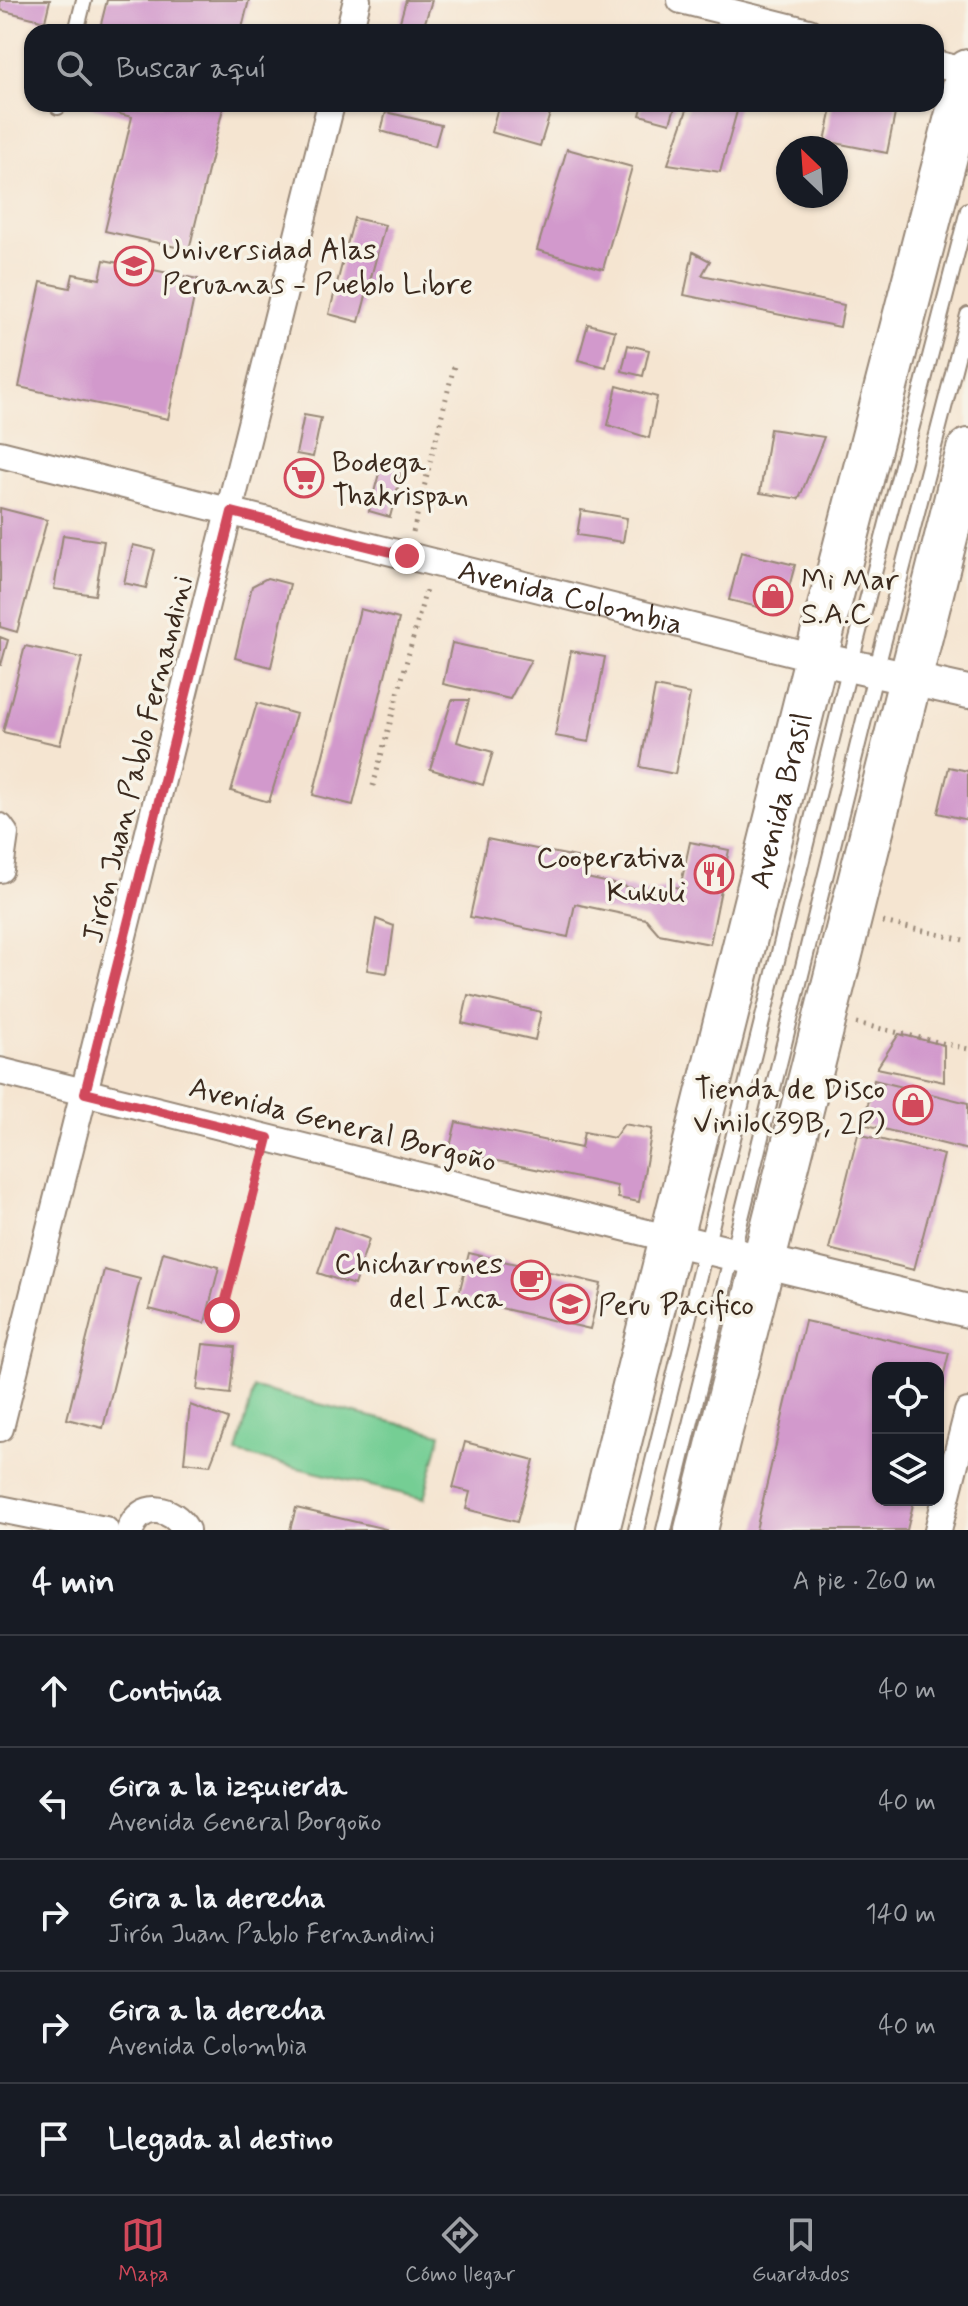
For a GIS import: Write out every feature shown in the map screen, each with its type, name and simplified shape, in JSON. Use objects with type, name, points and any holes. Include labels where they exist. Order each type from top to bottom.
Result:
[{"type":"main road","name":"Avenida Brasil","points":[[696,1530],[718,1250],[863,668],[968,71]]},
{"type":"main road","name":"Avenida Brasil","points":[[598,1530],[718,1250],[826,1017],[853,915],[863,668],[968,450]]},
{"type":"street","points":[[351,24],[357,0]]},
{"type":"street","points":[[681,0],[777,24]]},
{"type":"street","points":[[944,66],[968,71]]},
{"type":"street","name":"Jirón Juan Pablo Fernandini","points":[[0,1428],[232,512],[329,112]]},
{"type":"street","name":"Avenida Colombia","points":[[0,454],[863,668]]},
{"type":"street","points":[[863,668],[968,692]]},
{"type":"street","points":[[0,827],[5,834],[0,869]]},
{"type":"street","name":"Avenida General Borgoño","points":[[0,1071],[718,1250]]},
{"type":"street","points":[[718,1250],[968,1311]]},
{"type":"street","points":[[938,1530],[968,1412]]},
{"type":"street","points":[[0,1509],[105,1530]]},
{"type":"street","points":[[130,1530],[133,1521],[156,1509],[169,1511],[186,1530]]},
{"type":"lane","points":[[78,24],[84,0]]},
{"type":"lane","name":"Avenida Brasil","points":[[636,1530],[718,1250],[863,668],[968,210]]},
{"type":"lane","name":"Avenida Brasil","points":[[863,668],[968,315]]},
{"type":"lane","name":"Avenida Brasil","points":[[664,1530],[718,1250]]},
{"type":"path","points":[[407,556],[454,366]]},
{"type":"path","points":[[373,786],[433,563]]},
{"type":"path","points":[[853,915],[968,941]]},
{"type":"path","points":[[826,1017],[968,1049]]},
{"type":"path","points":[[222,1315],[268,1138]]},
{"type":"green space","points":[[254,1388],[441,1434],[424,1499],[237,1453]]},
{"type":"building","points":[[0,0],[50,0],[45,21],[0,10]]},
{"type":"building","points":[[107,0],[249,0],[243,24],[101,24]]},
{"type":"building","points":[[406,0],[432,0],[424,24],[399,24]]},
{"type":"building","points":[[112,112],[222,112],[189,250],[105,231],[132,117]]},
{"type":"building","points":[[386,112],[441,125],[435,146],[381,131]]},
{"type":"building","points":[[497,112],[551,112],[540,146],[491,132]]},
{"type":"building","points":[[641,112],[673,112],[670,123],[640,115]]},
{"type":"building","points":[[686,112],[737,112],[720,172],[668,164]]},
{"type":"building","points":[[831,112],[895,112],[887,153],[848,145],[848,136],[826,136]]},
{"type":"building","points":[[567,149],[632,167],[603,269],[537,250]]},
{"type":"building","points":[[354,218],[385,225],[359,322],[329,314]]},
{"type":"building","points":[[693,252],[710,261],[702,275],[844,305],[840,327],[684,295]]},
{"type":"building","points":[[104,260],[198,279],[168,419],[19,387],[41,282],[70,288],[73,274],[100,279]]},
{"type":"building","points":[[588,324],[615,331],[606,367],[578,360]]},
{"type":"building","points":[[628,345],[649,350],[643,376],[622,371]]},
{"type":"building","points":[[617,386],[657,397],[649,438],[608,425]]},
{"type":"building","points":[[304,415],[321,418],[313,457],[296,454]]},
{"type":"building","points":[[770,429],[824,437],[799,499],[760,493]]},
{"type":"building","points":[[382,462],[403,468],[390,517],[369,511]]},
{"type":"building","points":[[0,508],[47,520],[17,632],[0,627]]},
{"type":"building","points":[[581,510],[627,518],[623,542],[577,535]]},
{"type":"building","points":[[63,535],[104,541],[95,595],[54,589]]},
{"type":"building","points":[[133,545],[155,550],[146,588],[124,583]]},
{"type":"building","points":[[741,552],[795,565],[782,613],[729,600]]},
{"type":"building","points":[[267,578],[290,584],[271,667],[235,658],[252,586]]},
{"type":"building","points":[[360,609],[399,619],[353,805],[313,795]]},
{"type":"building","points":[[0,637],[8,640],[1,665],[0,665]]},
{"type":"building","points":[[452,643],[531,660],[510,699],[443,684]]},
{"type":"building","points":[[25,646],[82,658],[60,745],[3,732]]},
{"type":"building","points":[[571,651],[605,657],[589,742],[555,736]]},
{"type":"building","points":[[655,687],[690,694],[675,774],[640,767]]},
{"type":"building","points":[[452,700],[469,700],[457,742],[493,752],[483,785],[430,769]]},
{"type":"building","points":[[257,703],[296,714],[269,802],[231,791]]},
{"type":"building","points":[[949,767],[968,771],[968,820],[938,813]]},
{"type":"building","points":[[487,839],[586,859],[582,877],[650,892],[669,886],[680,888],[690,842],[729,850],[710,944],[659,934],[646,919],[575,904],[568,937],[470,917]]},
{"type":"building","points":[[376,919],[394,926],[387,973],[367,970]]},
{"type":"building","points":[[468,995],[541,1012],[535,1040],[462,1023]]},
{"type":"building","points":[[899,1034],[944,1045],[944,1082],[877,1068]]},
{"type":"building","points":[[874,1080],[968,1103],[968,1150],[863,1124]]},
{"type":"building","points":[[456,1122],[581,1148],[584,1132],[614,1138],[624,1124],[652,1129],[639,1202],[618,1198],[617,1186],[449,1151]]},
{"type":"building","points":[[858,1134],[944,1155],[914,1270],[829,1249]]},
{"type":"building","points":[[334,1227],[369,1239],[354,1285],[318,1273]]},
{"type":"building","points":[[163,1252],[219,1267],[205,1323],[149,1309]]},
{"type":"building","points":[[469,1253],[601,1284],[590,1329],[458,1298]]},
{"type":"building","points":[[104,1270],[140,1279],[103,1428],[67,1419]]},
{"type":"building","points":[[805,1321],[949,1353],[944,1374],[944,1362],[872,1362],[872,1506],[913,1506],[907,1530],[756,1530]]},
{"type":"building","points":[[203,1344],[235,1347],[230,1394],[197,1390]]},
{"type":"building","points":[[190,1405],[228,1419],[210,1465],[184,1462]]},
{"type":"building","points":[[465,1442],[534,1460],[517,1522],[466,1509],[470,1492],[453,1488]]},
{"type":"building","points":[[296,1508],[386,1529],[386,1530],[290,1530]]},
{"type":"place","name":"Universidad Alas Peruanas - Pueblo Libre","points":[[134,266]]},
{"type":"place","name":"Bodega Thakrispan","points":[[304,478]]},
{"type":"place","name":"Mi Mar S.A.C","points":[[773,596]]},
{"type":"place","name":"Cooperativa Kukuli","points":[[714,874]]},
{"type":"place","name":"Tienda de Disco Vinilo(39B, 2P)","points":[[913,1105]]},
{"type":"place","name":"Chicharrones del Inca","points":[[531,1280]]},
{"type":"place","name":"Peru Pacifico","points":[[570,1304]]},
{"type":"route","points":[[222,1315],[268,1138],[85,1093],[232,512],[407,556]]}]
